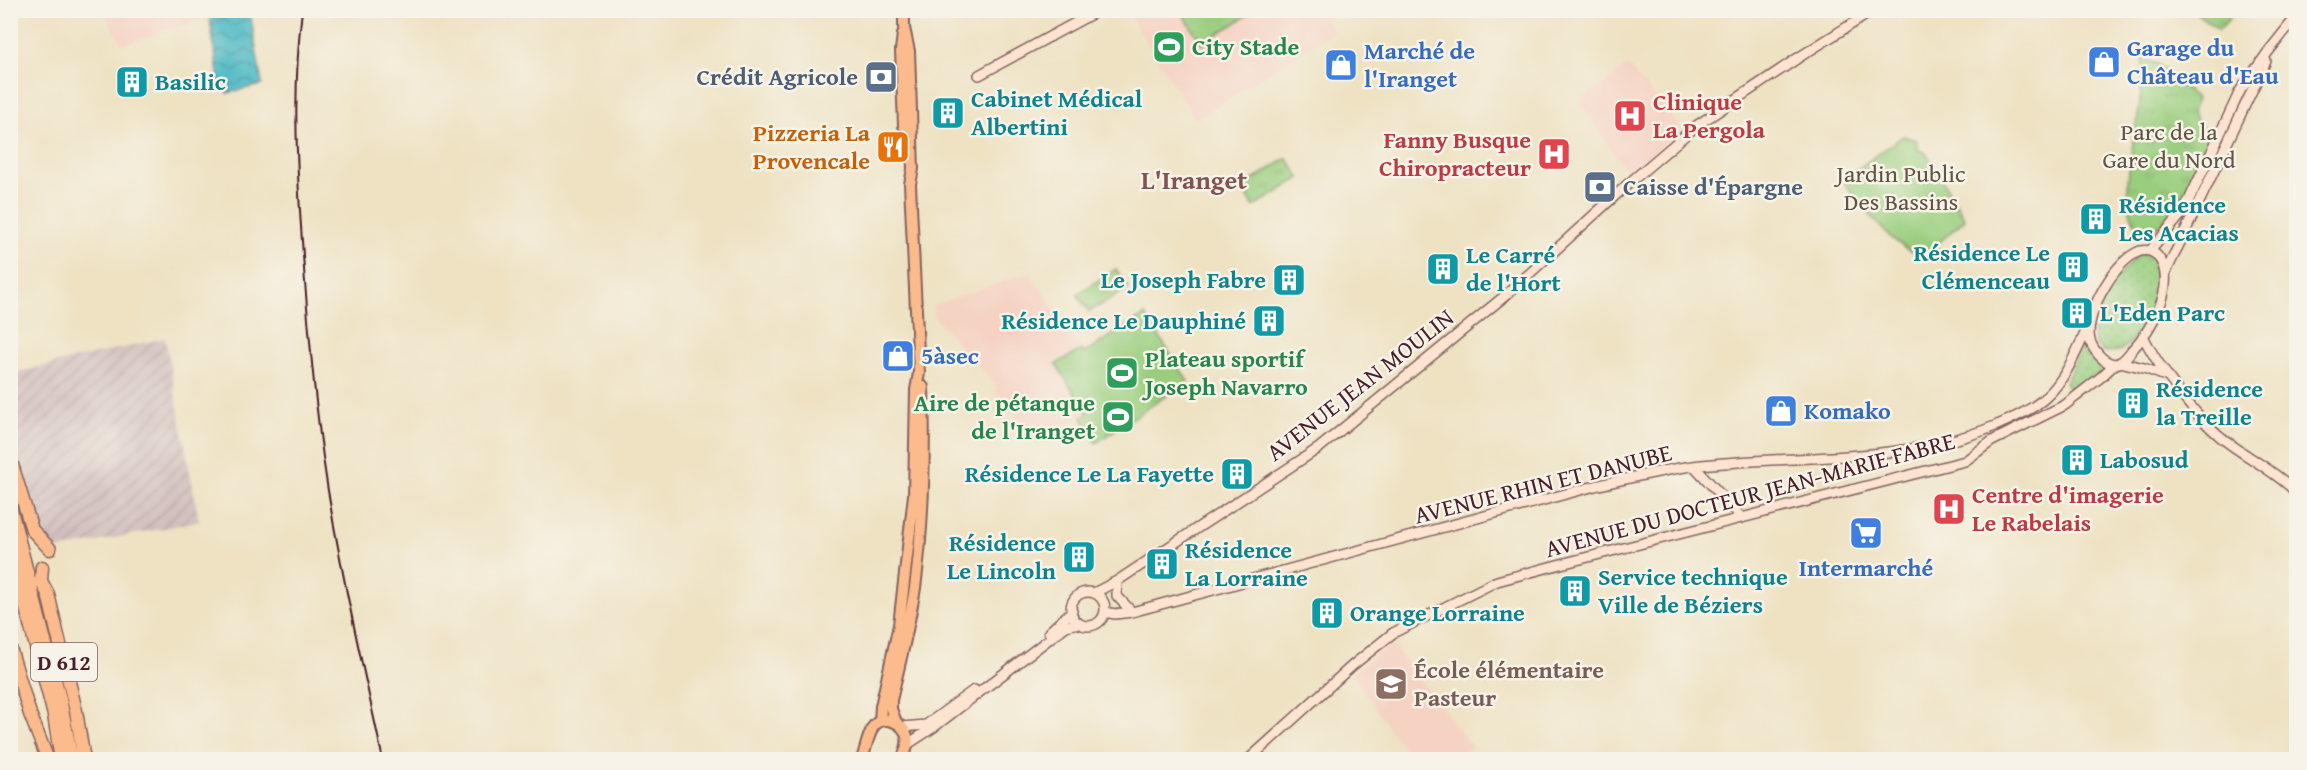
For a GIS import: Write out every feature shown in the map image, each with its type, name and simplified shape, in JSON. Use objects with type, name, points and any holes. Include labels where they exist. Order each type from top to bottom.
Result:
[{"type":"highway","points":[[10,458],[32,530],[50,549]]},
{"type":"highway","name":"D 612","points":[[10,506],[14,549],[60,699],[72,759]]},
{"type":"highway","name":"D 612","points":[[42,567],[41,580],[48,594],[76,711],[84,759]]},
{"type":"highway","name":"D 612","points":[[26,587],[54,715],[61,759]]},
{"type":"highway","points":[[10,648],[30,714],[48,759]]},
{"type":"main road","points":[[862,759],[874,727],[880,721],[881,706],[899,625],[914,495],[916,390],[919,373],[901,50],[904,10]]},
{"type":"main road","points":[[979,75],[1099,10]]},
{"type":"main road","name":"AVENUE JEAN MOULIN","points":[[1094,593],[1117,581],[1319,448],[1506,295],[1628,184],[1696,126],[1874,10]]},
{"type":"main road","points":[[2166,272],[2160,258],[2150,251],[2184,211],[2240,91],[2296,17]]},
{"type":"main road","points":[[904,28],[909,51],[913,169],[910,184]]},
{"type":"main road","name":"AVENUE DU DOCTEUR JEAN-MARIE FABRE","points":[[1248,759],[1393,633],[1501,580],[1965,461],[1992,441],[2065,405],[2117,363],[2143,336],[2151,323],[2163,295],[2166,272],[2272,48]]},
{"type":"main road","name":"AVENUE RHIN ET DANUBE","points":[[1104,607],[1115,615],[1132,612],[1595,486],[1694,466],[1918,449],[1983,431],[2029,410],[2045,399],[2058,385],[2112,274],[2134,253],[2150,251]]},
{"type":"main road","points":[[2090,323],[2090,342],[2100,357],[2144,368],[2168,378]]},
{"type":"main road","points":[[2143,336],[2168,378],[2221,437],[2296,492]]},
{"type":"main road","points":[[902,759],[908,744],[907,735],[891,709],[891,700],[912,603],[919,543],[924,441],[923,381],[919,373]]},
{"type":"main road","points":[[1715,491],[1711,478],[1716,465]]},
{"type":"main road","points":[[1694,466],[1742,518]]},
{"type":"main road","points":[[914,495],[918,497],[919,543]]},
{"type":"main road","points":[[1717,525],[1723,519],[1725,511],[1723,499]]},
{"type":"main road","points":[[905,573],[908,594],[912,603]]},
{"type":"main road","points":[[1117,581],[1117,596],[1132,612]]},
{"type":"main road","name":"AVENUE JEAN MOULIN","points":[[1104,607],[1106,594],[1117,581]]},
{"type":"main road","points":[[880,721],[926,725],[1020,656],[1072,611],[1076,598],[1082,593],[1094,593],[1104,607],[1100,621],[1095,624],[1079,623],[1066,626],[934,728],[908,744]]},
{"type":"main road","points":[[1072,611],[1079,623]]},
{"type":"shaded area","points":[[1126,10],[1321,11],[1333,31],[1196,120]]},
{"type":"shaded area","points":[[103,11],[230,11],[122,45]]},
{"type":"shaded area","name":"Clinique La Pergola","points":[[1628,65],[1681,128],[1631,172],[1626,171],[1582,105],[1582,99]]},
{"type":"shaded area","points":[[1030,272],[1080,348],[1053,363],[1086,413],[1040,444],[995,392],[998,389],[994,382],[934,318],[933,305]]},
{"type":"shaded area","points":[[165,338],[199,521],[47,552],[11,436],[10,374]]},
{"type":"shaded area","points":[[1391,642],[1473,748],[1445,759],[1410,759],[1352,674]]},
{"type":"green space","points":[[1192,11],[1254,11],[1202,44],[1184,16]]},
{"type":"green space","points":[[2193,11],[2236,11],[2219,30]]},
{"type":"green space","name":"Parc de la Gare du Nord","points":[[2143,59],[2157,64],[2197,99],[2192,112],[2199,124],[2214,138],[2193,184],[2173,216],[2161,225],[2148,228],[2134,222],[2128,195],[2130,163],[2141,97]]},
{"type":"green space","name":"Jardin Public Des Bassins","points":[[1903,136],[1917,140],[1918,150],[1926,153],[1965,219],[1935,246],[1938,250],[1933,258],[1905,248],[1893,239],[1842,180]]},
{"type":"green space","points":[[1287,158],[1300,178],[1254,207],[1242,187]]},
{"type":"green space","points":[[2143,253],[2157,259],[2159,284],[2152,309],[2138,332],[2121,351],[2103,352],[2095,344],[2093,335],[2109,287],[2137,255]]},
{"type":"green space","points":[[1116,269],[1128,288],[1089,312],[1077,294]]},
{"type":"green space","name":"Plateau sportif Joseph Navarro","points":[[1145,315],[1188,381],[1096,443],[1082,418],[1088,414],[1056,364],[1081,350],[1084,353]]},
{"type":"green space","points":[[2082,348],[2088,357],[2109,366],[2073,394],[2065,382]]},
{"type":"water","points":[[240,10],[250,11],[262,85],[227,93],[220,87],[210,19]]},
{"type":"railway","points":[[302,10],[297,71],[297,163],[316,401],[338,547],[383,760]]},
{"type":"place","name":"City Stade","points":[[1169,47]]},
{"type":"place","name":"Garage du Château d'Eau","points":[[2104,62]]},
{"type":"place","name":"Marché de l'Iranget","points":[[1341,65]]},
{"type":"place","name":"Crédit Agricole","points":[[881,77]]},
{"type":"place","name":"Basilic","points":[[132,82]]},
{"type":"place","name":"Cabinet Médical Albertini","points":[[948,113]]},
{"type":"place","name":"Clinique La Pergola","points":[[1630,116]]},
{"type":"place","name":"Pizzeria La Provencale","points":[[893,147]]},
{"type":"place","name":"Fanny Busque Chiropracteur","points":[[1554,154]]},
{"type":"place","name":"Caisse d'Épargne","points":[[1600,187]]},
{"type":"place","name":"Résidence Les Acacias","points":[[2096,219]]},
{"type":"place","name":"Résidence Le Clémenceau","points":[[2073,267]]},
{"type":"place","name":"Le Carré de l'Hort","points":[[1443,269]]},
{"type":"place","name":"Le Joseph Fabre","points":[[1289,280]]},
{"type":"place","name":"L'Eden Parc","points":[[2077,313]]},
{"type":"place","name":"Résidence Le Dauphiné","points":[[1269,321]]},
{"type":"place","name":"5àsec","points":[[898,356]]},
{"type":"place","name":"Plateau sportif Joseph Navarro","points":[[1122,373]]},
{"type":"place","name":"Résidence la Treille","points":[[2133,403]]},
{"type":"place","name":"Komako","points":[[1781,411]]},
{"type":"place","name":"Aire de pétanque de l'Iranget","points":[[1118,417]]},
{"type":"place","name":"Labosud","points":[[2077,460]]},
{"type":"place","name":"Résidence Le La Fayette","points":[[1237,474]]},
{"type":"place","name":"Centre d'imagerie Le Rabelais","points":[[1949,509]]},
{"type":"place","name":"Intermarché","points":[[1866,533]]},
{"type":"place","name":"Résidence Le Lincoln","points":[[1079,557]]},
{"type":"place","name":"Résidence La Lorraine","points":[[1162,564]]},
{"type":"place","name":"Service technique Ville de Béziers","points":[[1575,591]]},
{"type":"place","name":"Orange Lorraine","points":[[1327,613]]},
{"type":"place","name":"École élémentaire Pasteur","points":[[1391,684]]},
{"type":"district","name":"L'Iranget","points":[[1194,180]]}]
